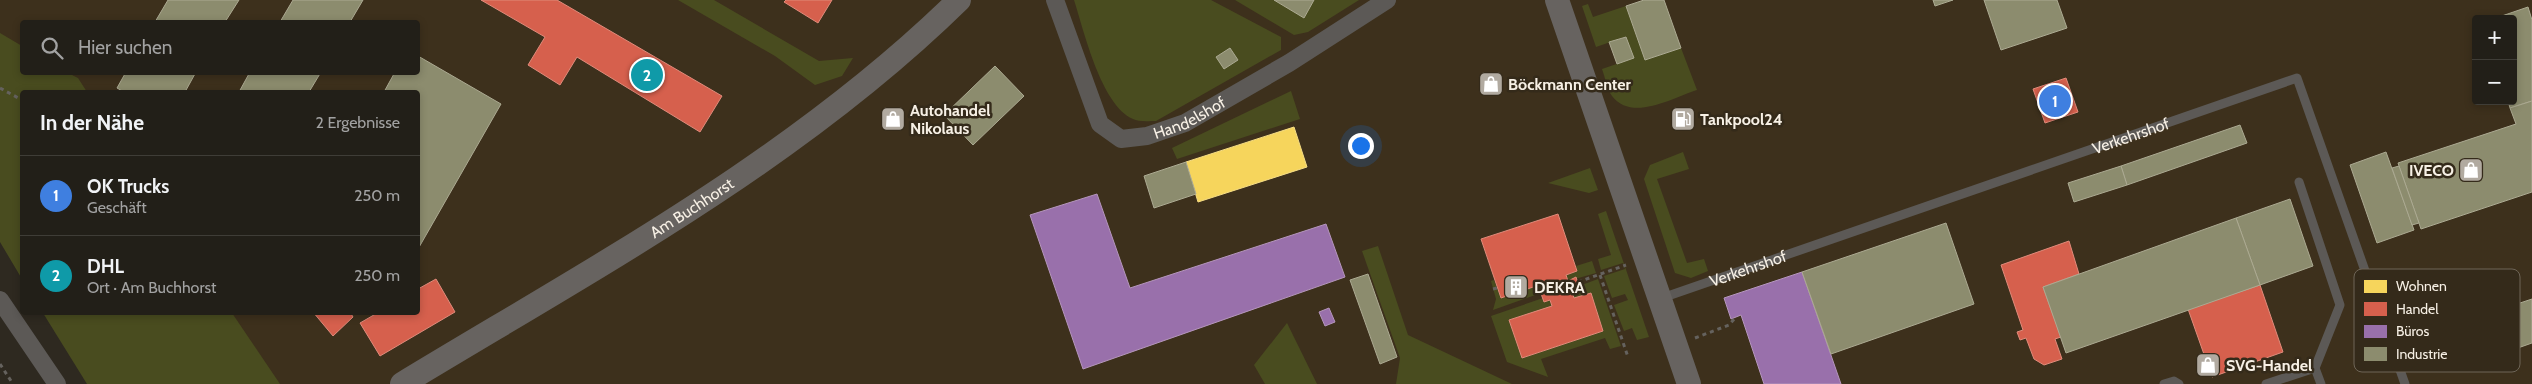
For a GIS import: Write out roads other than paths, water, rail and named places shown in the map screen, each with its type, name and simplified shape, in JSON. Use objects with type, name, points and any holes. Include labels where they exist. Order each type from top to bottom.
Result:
[{"type":"main road","name":"Am Buchhorst","points":[[402,384],[539,304],[714,195],[842,103],[894,61],[960,0]]},
{"type":"main road","points":[[1557,0],[1689,384]]},
{"type":"street","name":"Handelshof","points":[[1055,0],[1100,124],[1121,139],[1147,136],[1185,123],[1289,62],[1387,0]]},
{"type":"street","points":[[0,300],[57,384]]},
{"type":"lane","name":"Verkehrshof","points":[[1659,299],[2297,78],[2364,269]]},
{"type":"lane","points":[[2299,182],[2340,305],[2315,368],[2321,384]]},
{"type":"lane","points":[[2266,384],[2315,368]]},
{"type":"lane","name":"Verkehrshof","points":[[2401,372],[2405,384]]},
{"type":"lane","points":[[2164,384],[2174,380],[2179,384]]},
{"type":"place","name":"DHL","points":[[647,75]]},
{"type":"place","name":"Böckmann Center","points":[[1491,84]]},
{"type":"place","name":"OK Trucks","points":[[2055,101]]},
{"type":"place","name":"Autohandel Nikolaus","points":[[893,119]]},
{"type":"place","name":"Tankpool24","points":[[1683,119]]},
{"type":"place","name":"IVECO","points":[[2471,170]]},
{"type":"place","name":"DEKRA","points":[[1516,287]]},
{"type":"place","name":"SVG-Handel","points":[[2208,365]]}]
